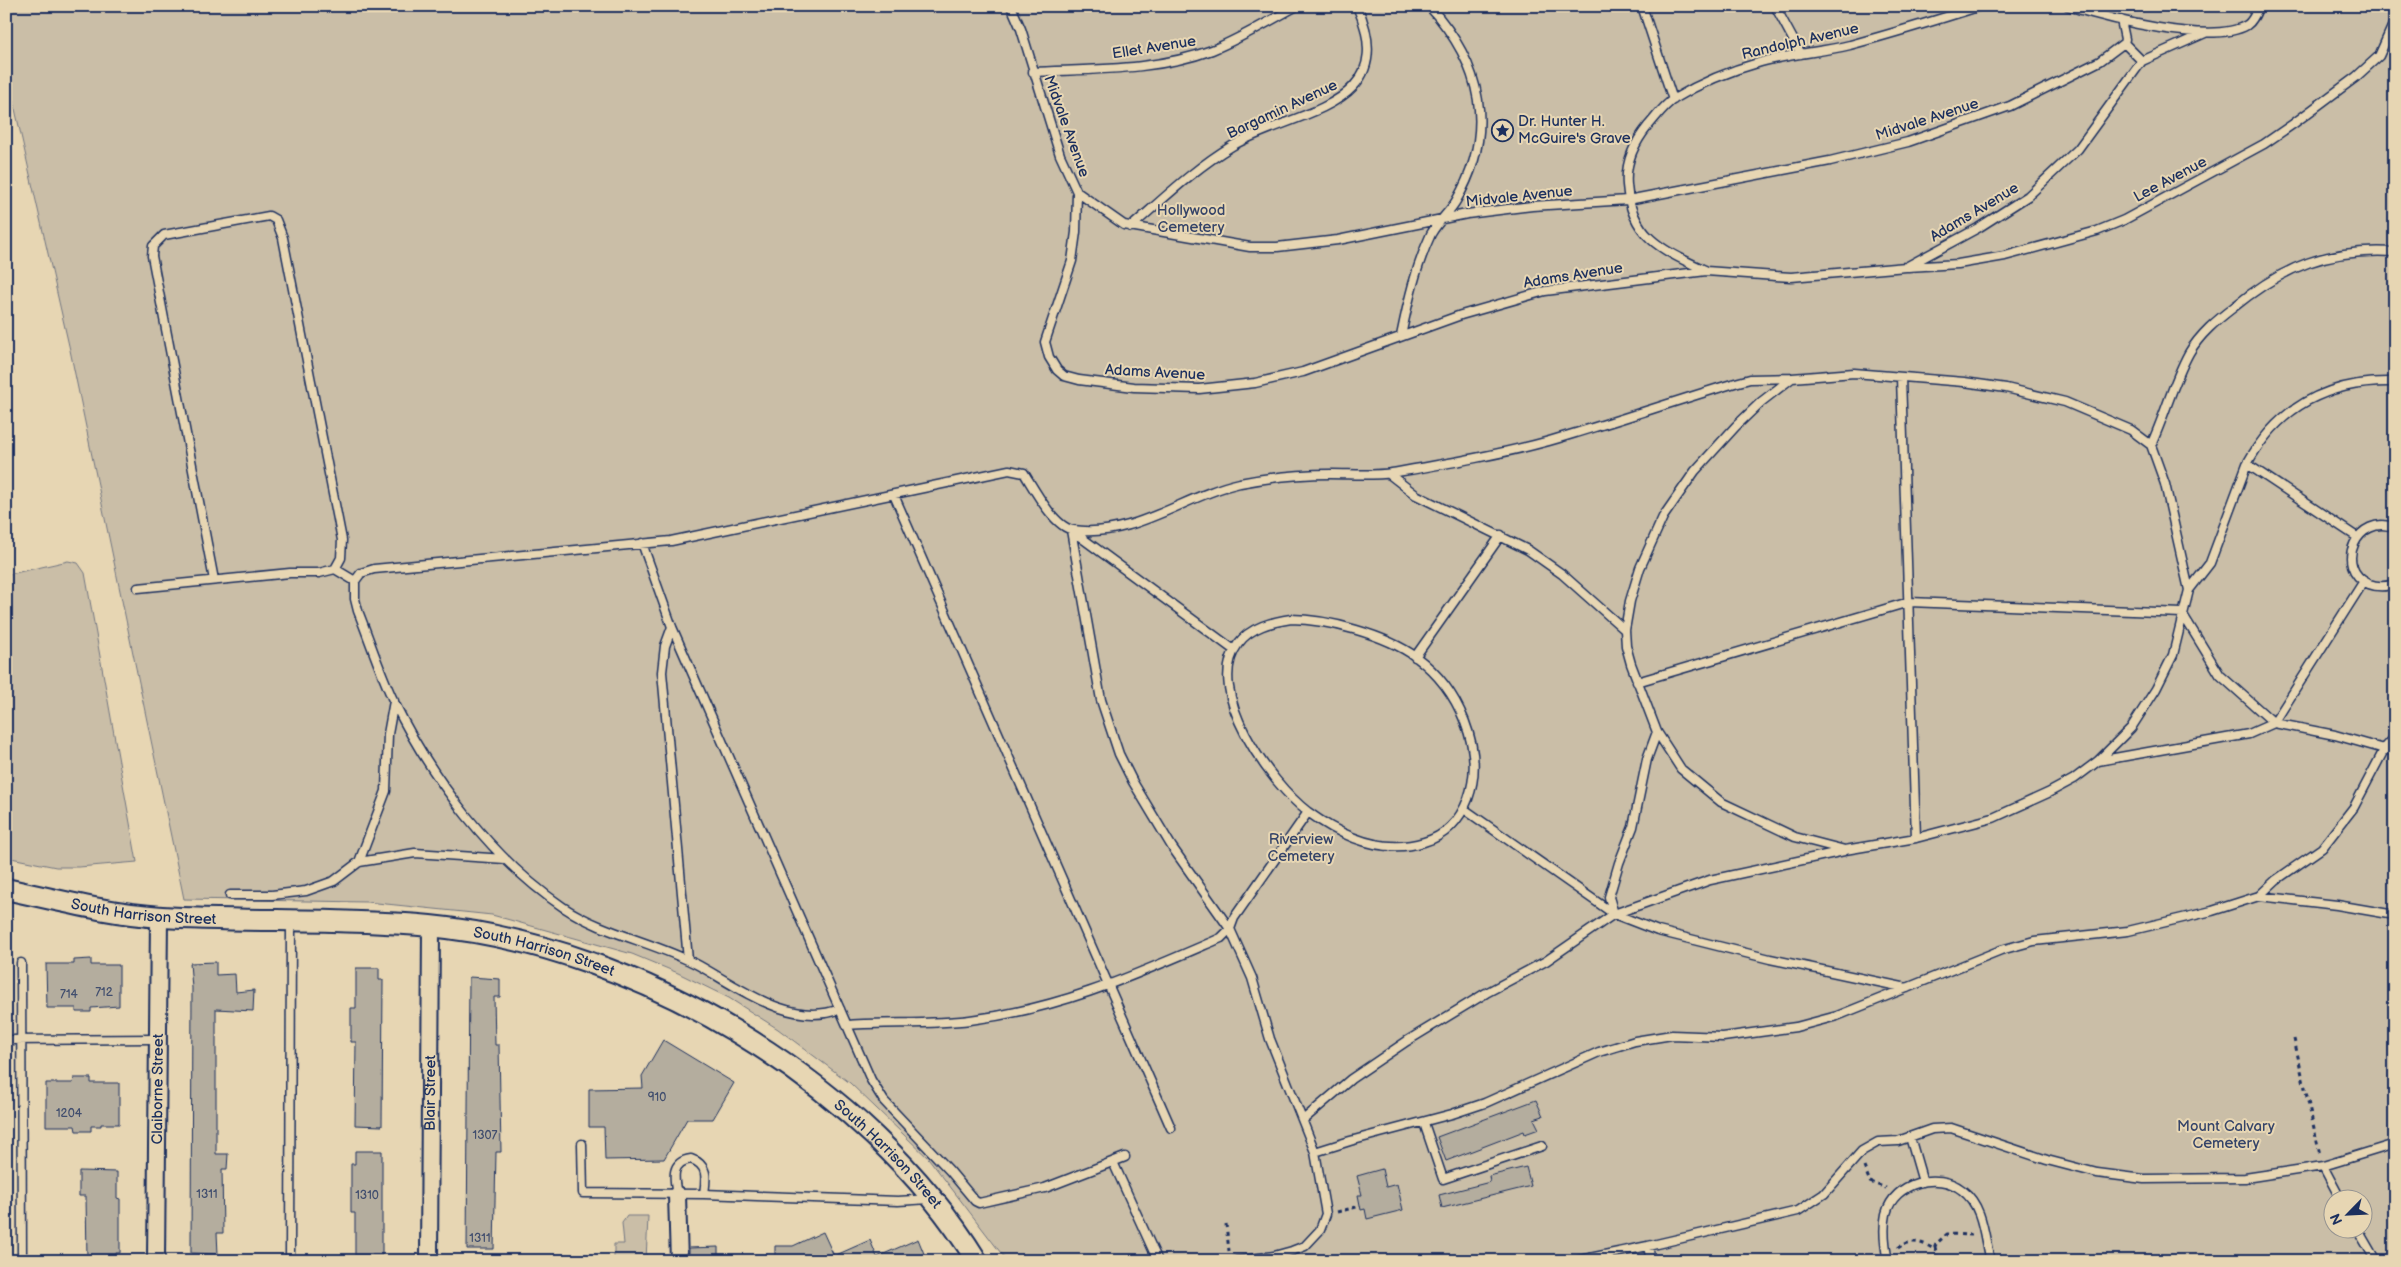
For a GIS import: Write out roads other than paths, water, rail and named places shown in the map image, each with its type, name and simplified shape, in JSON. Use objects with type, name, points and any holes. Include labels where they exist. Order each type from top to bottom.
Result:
[{"type":"street","name":"South Harrison Street","points":[[6,889],[101,908],[159,916],[291,922],[371,922],[431,926],[482,933],[534,945],[602,967],[685,1003],[761,1047],[833,1100],[896,1157],[931,1199],[977,1261]]},
{"type":"street","name":"Claiborne Street","points":[[156,1261],[159,916]]},
{"type":"street","name":"Blair Street","points":[[429,1261],[431,926]]},
{"type":"street","points":[[677,1195],[679,1261]]},
{"type":"lane","name":"Midvale Avenue","points":[[1011,6],[1021,29],[1060,156],[1076,192],[1118,222],[1130,227],[1239,246],[1263,247],[1338,240],[1441,219],[1532,206],[1628,200],[1803,166],[1908,142],[2010,106],[2100,61],[2124,43]]},
{"type":"lane","name":"Ellet Avenue","points":[[1033,72],[1130,66],[1191,56],[1240,37],[1298,6]]},
{"type":"lane","name":"Bargamin Avenue","points":[[1130,227],[1215,156],[1254,135],[1336,102],[1351,91],[1362,74],[1367,58],[1365,27],[1358,6]]},
{"type":"lane","points":[[1401,336],[1418,267],[1432,233],[1455,203],[1468,174],[1479,141],[1481,116],[1476,86],[1451,32],[1429,6]]},
{"type":"lane","points":[[1642,6],[1673,100]]},
{"type":"lane","points":[[1775,6],[1801,54]]},
{"type":"lane","name":"Randolph Avenue","points":[[1706,271],[1665,250],[1645,235],[1636,222],[1628,200],[1626,177],[1630,157],[1642,134],[1673,100],[1726,74],[1761,62],[1848,45],[1981,6]]},
{"type":"lane","points":[[2068,6],[2121,20],[2205,34]]},
{"type":"lane","points":[[2121,20],[2125,39],[2124,43],[2142,61],[2205,34],[2241,28],[2249,24],[2259,6]]},
{"type":"lane","name":"Lee Avenue","points":[[1906,267],[1958,264],[2005,256],[2097,231],[2124,220],[2264,144],[2293,124],[2356,77],[2379,56],[2395,20]]},
{"type":"lane","name":"Adams Avenue","points":[[1076,192],[1076,232],[1072,261],[1045,342],[1050,360],[1057,370],[1068,378],[1103,384],[1160,389],[1226,387],[1292,375],[1461,315],[1534,293],[1706,271],[1791,277],[1906,267],[1993,219],[2040,186],[2078,149],[2142,61]]},
{"type":"lane","points":[[214,580],[154,266],[153,246],[164,235],[262,216],[269,216],[276,220],[283,238],[342,540],[341,558],[335,569]]},
{"type":"lane","points":[[2151,445],[2190,352],[2210,326],[2250,294],[2293,268],[2319,258],[2357,251],[2395,252]]},
{"type":"lane","points":[[1071,530],[1105,529],[1142,521],[1203,494],[1269,477],[1389,474],[1548,441],[1750,379],[1854,373],[1964,382],[2006,388],[2065,402],[2131,430],[2151,445],[2165,484],[2188,590]]},
{"type":"lane","points":[[1901,377],[1916,838]]},
{"type":"lane","points":[[1792,378],[1761,402],[1736,426],[1695,471],[1674,498],[1640,568],[1630,601],[1625,630],[1626,646],[1637,682],[1657,732],[1681,769],[1721,802],[1795,837],[1845,850]]},
{"type":"lane","points":[[1303,1120],[1351,1079],[1407,1041],[1486,993],[1546,961],[1614,914],[1710,880],[1845,850],[1916,838],[1993,818],[2065,784],[2098,761],[2132,728],[2156,689],[2173,654],[2188,590],[2210,562],[2247,464],[2270,430],[2291,411],[2316,395],[2344,387],[2374,382],[2395,382]]},
{"type":"lane","points":[[2247,464],[2357,537]]},
{"type":"lane","points":[[840,1008],[821,1015],[800,1014],[786,1010],[688,960],[598,926],[563,907],[528,880],[505,859],[447,789],[410,732],[394,701],[358,611],[354,581],[361,573],[374,569],[671,541],[1009,470],[1024,474],[1049,513],[1234,650]]},
{"type":"lane","points":[[1389,474],[1416,494],[1528,550],[1562,574],[1625,630]]},
{"type":"lane","points":[[894,494],[1171,1128]]},
{"type":"lane","points":[[2395,528],[2383,525],[2373,526],[2364,530],[2357,537],[2350,556],[2352,566],[2364,581],[2382,586],[2395,583]]},
{"type":"lane","points":[[1071,530],[1101,700],[1119,754],[1133,782],[1172,847],[1230,929],[1252,978],[1270,1039],[1316,1152],[1326,1214],[1320,1230],[1305,1246],[1275,1258],[1233,1258]]},
{"type":"lane","points":[[1415,657],[1501,535]]},
{"type":"lane","points":[[642,543],[672,627],[849,1025],[871,1080],[884,1101],[950,1171],[975,1201],[984,1203],[1045,1188],[1125,1157]]},
{"type":"lane","points":[[138,588],[290,573],[319,573],[335,569],[354,581]]},
{"type":"lane","points":[[2098,761],[2249,734],[2274,723],[2364,581]]},
{"type":"lane","points":[[1637,682],[1909,602],[2182,613]]},
{"type":"lane","points":[[2182,613],[2220,675],[2274,723],[2385,748],[2395,752]]},
{"type":"lane","points":[[1302,619],[1334,623],[1397,645],[1415,657],[1429,668],[1458,708],[1468,728],[1473,748],[1474,782],[1464,809],[1456,822],[1437,837],[1416,845],[1392,848],[1353,838],[1308,812],[1282,786],[1242,727],[1232,704],[1228,681],[1234,650],[1239,642],[1262,626],[1280,621],[1302,619]]},
{"type":"lane","points":[[672,627],[665,646],[662,672],[688,960]]},
{"type":"lane","points":[[359,862],[386,791],[388,734],[394,701]]},
{"type":"lane","points":[[1614,914],[1609,896],[1633,827],[1647,760],[1657,732]]},
{"type":"lane","points":[[1316,1152],[1350,1141],[1424,1123],[1485,1103],[1598,1052],[1635,1041],[1672,1035],[1723,1037],[1787,1029],[1837,1016],[2002,950],[2034,941],[2128,931],[2212,911],[2258,896],[2276,880],[2322,848],[2354,807],[2385,748],[2395,737]]},
{"type":"lane","points":[[1464,809],[1614,914],[1658,931],[1770,959],[1907,988]]},
{"type":"lane","points":[[849,1025],[935,1022],[987,1017],[1050,1005],[1110,986],[1221,938],[1230,929],[1234,918],[1308,812]]},
{"type":"lane","points":[[230,895],[294,894],[317,889],[334,881],[359,862],[424,853],[505,859]]},
{"type":"lane","points":[[2258,896],[2337,904],[2395,915]]},
{"type":"lane","points":[[290,1261],[291,922]]},
{"type":"lane","points":[[21,963],[22,1261]]},
{"type":"lane","points":[[6,1040],[157,1039]]},
{"type":"lane","points":[[1424,1123],[1443,1179],[1542,1146]]},
{"type":"lane","points":[[1574,1261],[1798,1211],[1824,1194],[1862,1151],[1878,1142],[1910,1137],[1932,1130],[1951,1128],[2047,1160],[2097,1172],[2144,1179],[2245,1178],[2323,1166],[2395,1144]]},
{"type":"lane","points":[[1910,1137],[1923,1182]]},
{"type":"lane","points":[[582,1144],[583,1193],[704,1194],[898,1201],[931,1199]]},
{"type":"lane","points":[[677,1195],[674,1182],[676,1168],[685,1160],[691,1160],[702,1165],[707,1177],[704,1194]]},
{"type":"lane","points":[[1113,1162],[1158,1261]]},
{"type":"lane","points":[[2323,1166],[2336,1190]]},
{"type":"lane","points":[[1887,1260],[1886,1214],[1893,1201],[1903,1191],[1914,1184],[1930,1180],[1947,1182],[1963,1190],[1974,1204],[1983,1224],[1990,1261]]},
{"type":"lane","points":[[2364,1240],[2376,1261]]},
{"type":"lane","points":[[1648,1246],[1651,1261]]},
{"type":"place","name":"Dr. Hunter H. McGuire's Grave","points":[[1502,130]]},
{"type":"park label","name":"Hollywood Cemetery","points":[[1191,218]]},
{"type":"park label","name":"Riverview Cemetery","points":[[1301,848]]},
{"type":"park label","name":"Mount Calvary Cemetery","points":[[2226,1134]]}]
